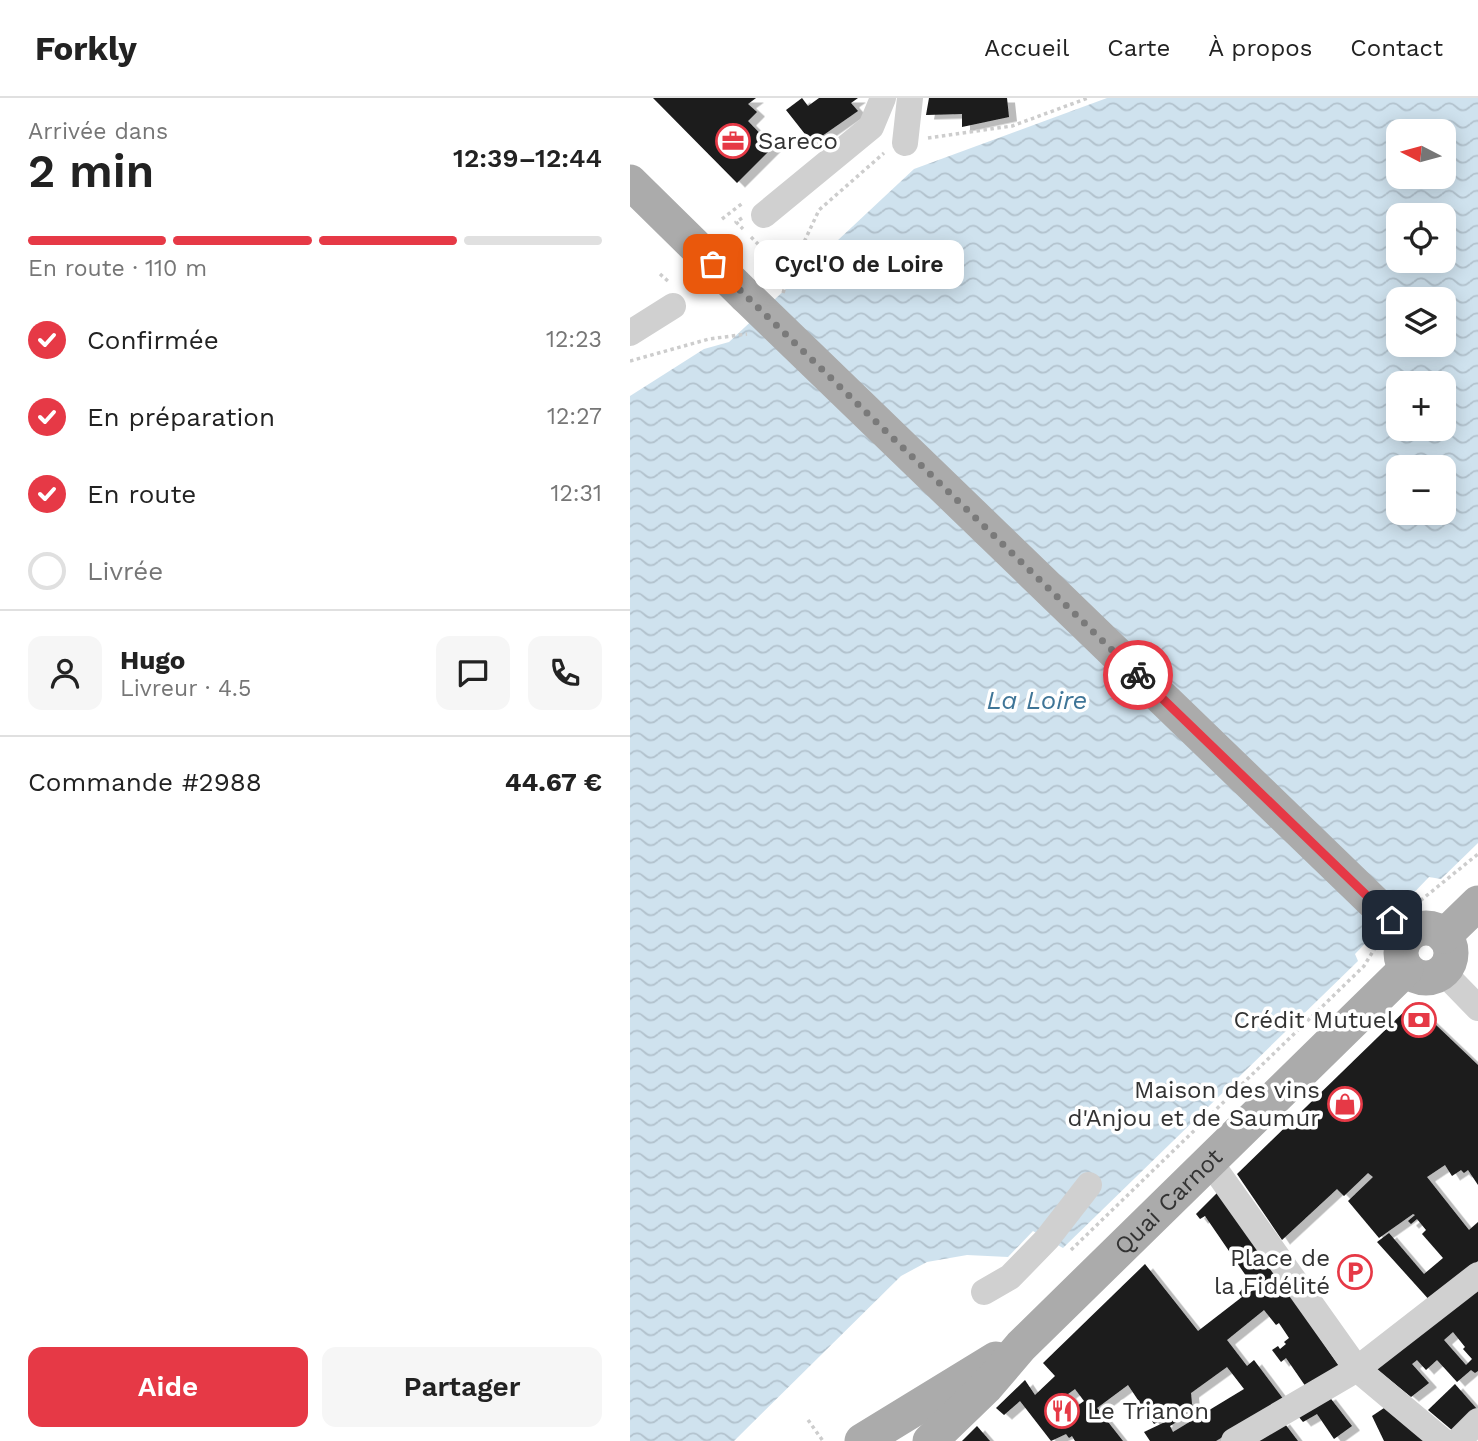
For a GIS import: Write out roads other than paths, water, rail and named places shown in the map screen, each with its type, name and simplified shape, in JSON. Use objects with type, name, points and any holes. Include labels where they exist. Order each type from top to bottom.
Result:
[{"type":"main road","points":[[630,182],[1399,926],[1433,929],[1444,936],[1451,953],[1450,961],[1443,972],[1427,978],[1412,974],[1406,969],[1402,963],[1399,926]]},
{"type":"main road","points":[[1444,936],[1478,903]]},
{"type":"main road","name":"Quai Carnot","points":[[930,1441],[986,1387],[1021,1346],[1406,969]]},
{"type":"main road","name":"Quai Carnot","points":[[862,1441],[974,1371],[1021,1346]]},
{"type":"street","points":[[757,225],[871,127],[884,98]]},
{"type":"street","points":[[905,143],[910,98]]},
{"type":"street","points":[[630,333],[673,306]]},
{"type":"street","points":[[1443,972],[1478,1008]]},
{"type":"street","points":[[1210,1162],[1356,1369],[1443,1441]]},
{"type":"street","points":[[984,1292],[1010,1277],[1047,1239],[1089,1185]]},
{"type":"street","points":[[1234,1441],[1356,1369],[1478,1275]]},
{"type":"street","points":[[1458,1441],[1478,1421]]},
{"type":"water","name":"La Loire","points":[[1107,98],[1478,98],[1478,843],[1441,879],[1429,877],[1355,954],[1358,961],[1063,1248],[1033,1231],[1008,1257],[967,1255],[927,1262],[901,1276],[734,1441],[630,1441],[630,396],[704,349],[729,342],[914,169]]},
{"type":"place","name":"Sareco","points":[[733,141]]},
{"type":"place","name":"Cycl'O de Loire","points":[[713,264]]},
{"type":"place","name":"Crédit Mutuel","points":[[1419,1020]]},
{"type":"place","name":"Maison des vins d'Anjou et de Saumur","points":[[1345,1104]]},
{"type":"place","name":"Place de la Fidélité","points":[[1355,1272]]},
{"type":"place","name":"Le Trianon","points":[[1062,1411]]}]
